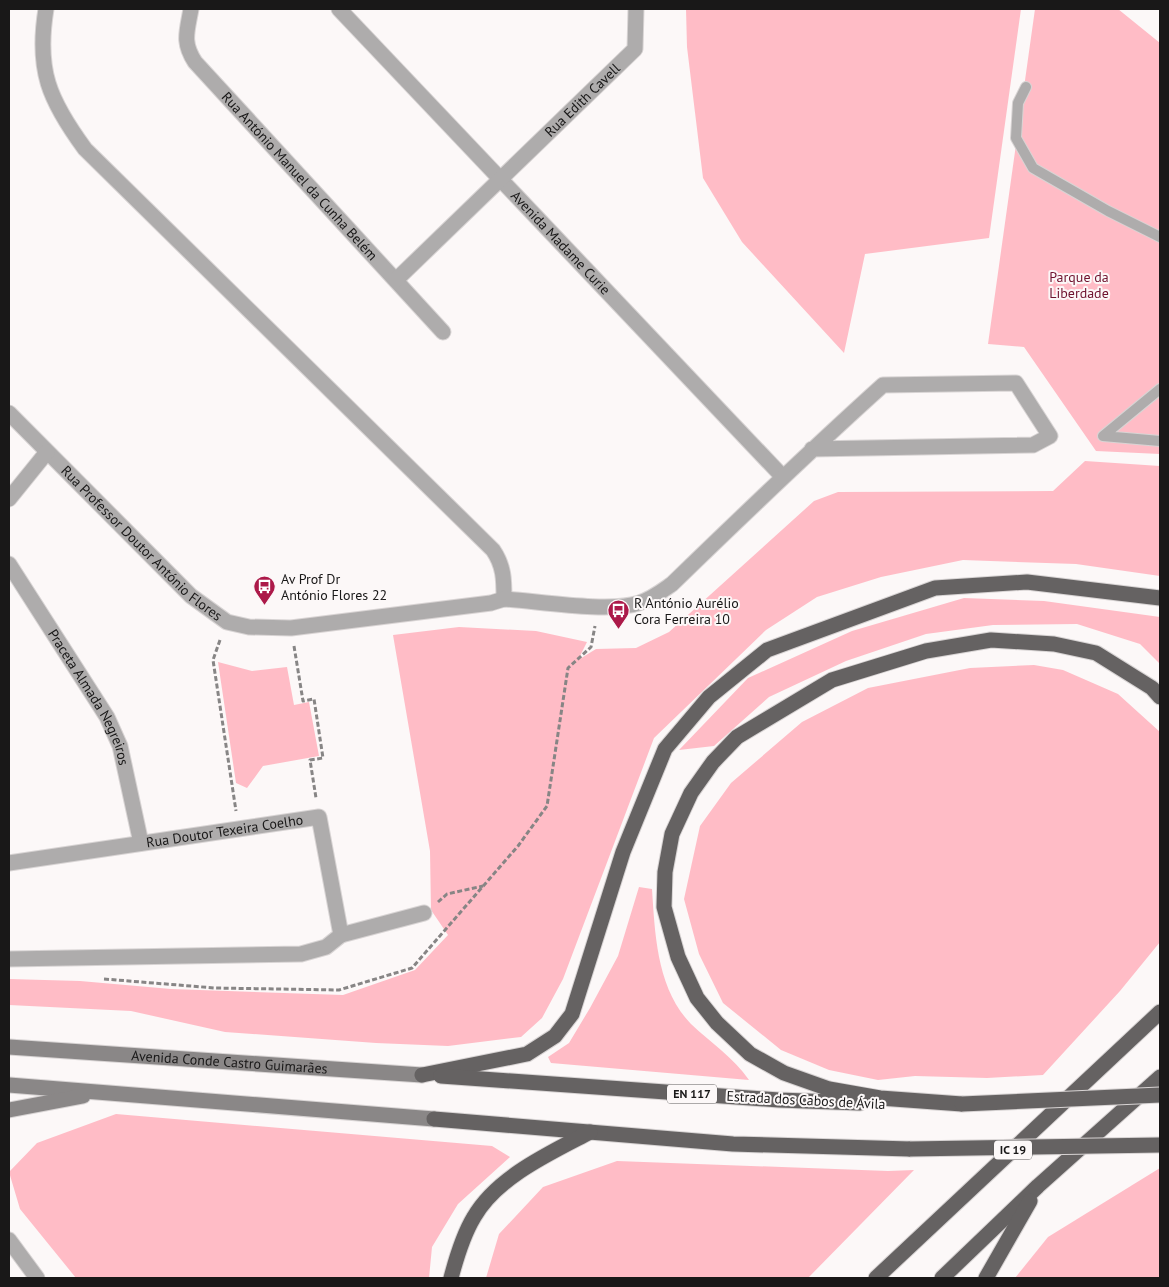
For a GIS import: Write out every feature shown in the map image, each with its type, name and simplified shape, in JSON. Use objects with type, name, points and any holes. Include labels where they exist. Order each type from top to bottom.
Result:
[{"type":"highway","points":[[422,1075],[527,1054],[555,1036],[572,1014],[623,852],[665,748],[709,698],[767,650],[935,588],[1027,582],[1160,598]]},
{"type":"highway","points":[[962,1104],[880,1098],[829,1089],[784,1073],[750,1054],[718,1023],[698,998],[678,957],[664,907],[665,872],[672,834],[692,793],[714,762],[737,737],[832,680],[926,651],[991,640],[1054,644],[1096,653],[1152,688],[1160,697]]},
{"type":"highway","points":[[1155,1017],[1160,999]]},
{"type":"highway","name":"IC 19","points":[[876,1278],[1155,1017]]},
{"type":"highway","name":"Estrada dos Cabos de Ávila","points":[[422,1075],[779,1100],[962,1104],[1160,1095]]},
{"type":"highway","points":[[942,1278],[1038,1186],[1160,1076]]},
{"type":"highway","points":[[434,1119],[733,1144],[910,1149],[1160,1145]]},
{"type":"highway","points":[[451,1278],[474,1217],[499,1189],[526,1166],[590,1132]]},
{"type":"highway","points":[[986,1278],[1038,1186]]},
{"type":"main road","name":"Avenida Conde Castro Guimarães","points":[[9,1042],[36,1049]]},
{"type":"main road","name":"Avenida Conde Castro Guimarães","points":[[9,1047],[422,1075]]},
{"type":"main road","points":[[9,1085],[434,1119]]},
{"type":"main road","points":[[9,1110],[104,1092]]},
{"type":"street","points":[[46,9],[42,33],[42,59],[46,78],[55,104],[85,150],[493,550],[501,561],[504,572],[504,599]]},
{"type":"street","name":"Rua António Manuel da Cunha Belém","points":[[191,9],[187,32],[187,49],[195,62],[443,332]]},
{"type":"street","name":"Avenida Madame Curie","points":[[339,9],[782,476]]},
{"type":"street","name":"Rua Edith Cavell","points":[[396,280],[635,49],[636,9]]},
{"type":"street","name":"Rua Professor Doutor António Flores","points":[[9,413],[191,596],[227,622],[249,627],[291,628],[491,603],[504,599],[598,606],[637,604],[672,584],[782,476],[883,385],[1016,383],[1050,436],[1033,445],[812,449]]},
{"type":"street","points":[[9,499],[47,452]]},
{"type":"street","name":"Praceta Almada Negreiros","points":[[9,564],[108,717],[120,746],[141,843]]},
{"type":"street","name":"Rua Doutor Texeira Coelho","points":[[9,863],[319,817],[341,936]]},
{"type":"street","points":[[9,959],[301,954],[326,946],[341,936],[424,913]]},
{"type":"street","points":[[9,1240],[37,1278]]},
{"type":"lane","points":[[1026,87],[1018,103],[1016,138],[1033,168],[1108,211],[1160,237]]},
{"type":"lane","points":[[1160,389],[1103,436],[1160,441]]},
{"type":"path","points":[[96,979],[215,988],[339,990],[412,968],[518,846],[547,806],[568,668],[591,647],[598,606]]},
{"type":"path","points":[[227,622],[213,660],[239,829]]},
{"type":"path","points":[[291,628],[303,701],[314,699],[323,758],[310,760],[319,817]]},
{"type":"path","points":[[424,913],[447,894],[483,886]]},
{"type":"green space","points":[[686,9],[1021,9],[989,238],[865,254],[844,353],[742,242],[703,178],[687,47]]},
{"type":"green space","name":"Parque da Liberdade","points":[[1035,9],[1118,9],[1160,43],[1160,454],[1096,451],[1024,347],[988,344]]},
{"type":"green space","points":[[1085,461],[1160,466],[1160,576],[1076,564],[963,560],[881,577],[817,597],[766,630],[654,738],[563,979],[542,1018],[521,1037],[448,1046],[376,1043],[225,1032],[131,1011],[9,1005],[9,979],[80,981],[171,989],[343,995],[415,970],[448,935],[431,910],[430,851],[393,635],[459,627],[536,631],[587,642],[578,660],[596,649],[636,648],[669,632],[814,501],[838,492],[1053,491]]},
{"type":"green space","points":[[964,598],[1044,601],[1160,617],[1160,664],[1140,644],[1077,624],[993,625],[926,634],[846,661],[769,697],[714,746],[679,750],[748,678],[852,631]]},
{"type":"green space","points":[[218,662],[252,671],[287,667],[294,705],[309,702],[319,756],[263,766],[247,788],[236,783]]},
{"type":"green space","points":[[1034,665],[1063,670],[1118,694],[1160,732],[1160,942],[1120,991],[1043,1075],[987,1078],[915,1076],[878,1080],[829,1070],[781,1050],[723,1003],[699,954],[684,899],[700,826],[731,783],[802,722],[868,688],[970,668]]},
{"type":"green space","points":[[639,887],[652,889],[660,961],[671,995],[691,1024],[736,1064],[749,1080],[551,1063],[548,1057],[569,1043],[618,956]]},
{"type":"green space","points":[[116,1114],[492,1146],[510,1157],[458,1204],[432,1247],[429,1278],[76,1278],[20,1209],[9,1172],[37,1143]]},
{"type":"green space","points":[[617,1161],[888,1171],[914,1170],[808,1278],[486,1278],[499,1234],[543,1187]]},
{"type":"green space","points":[[1160,1168],[1160,1278],[1015,1278],[1048,1237]]},
{"type":"place","name":"Av Prof Dr António Flores 22","points":[[265,606]]},
{"type":"place","name":"R António Aurélio Cora Ferreira 10","points":[[618,630]]}]
